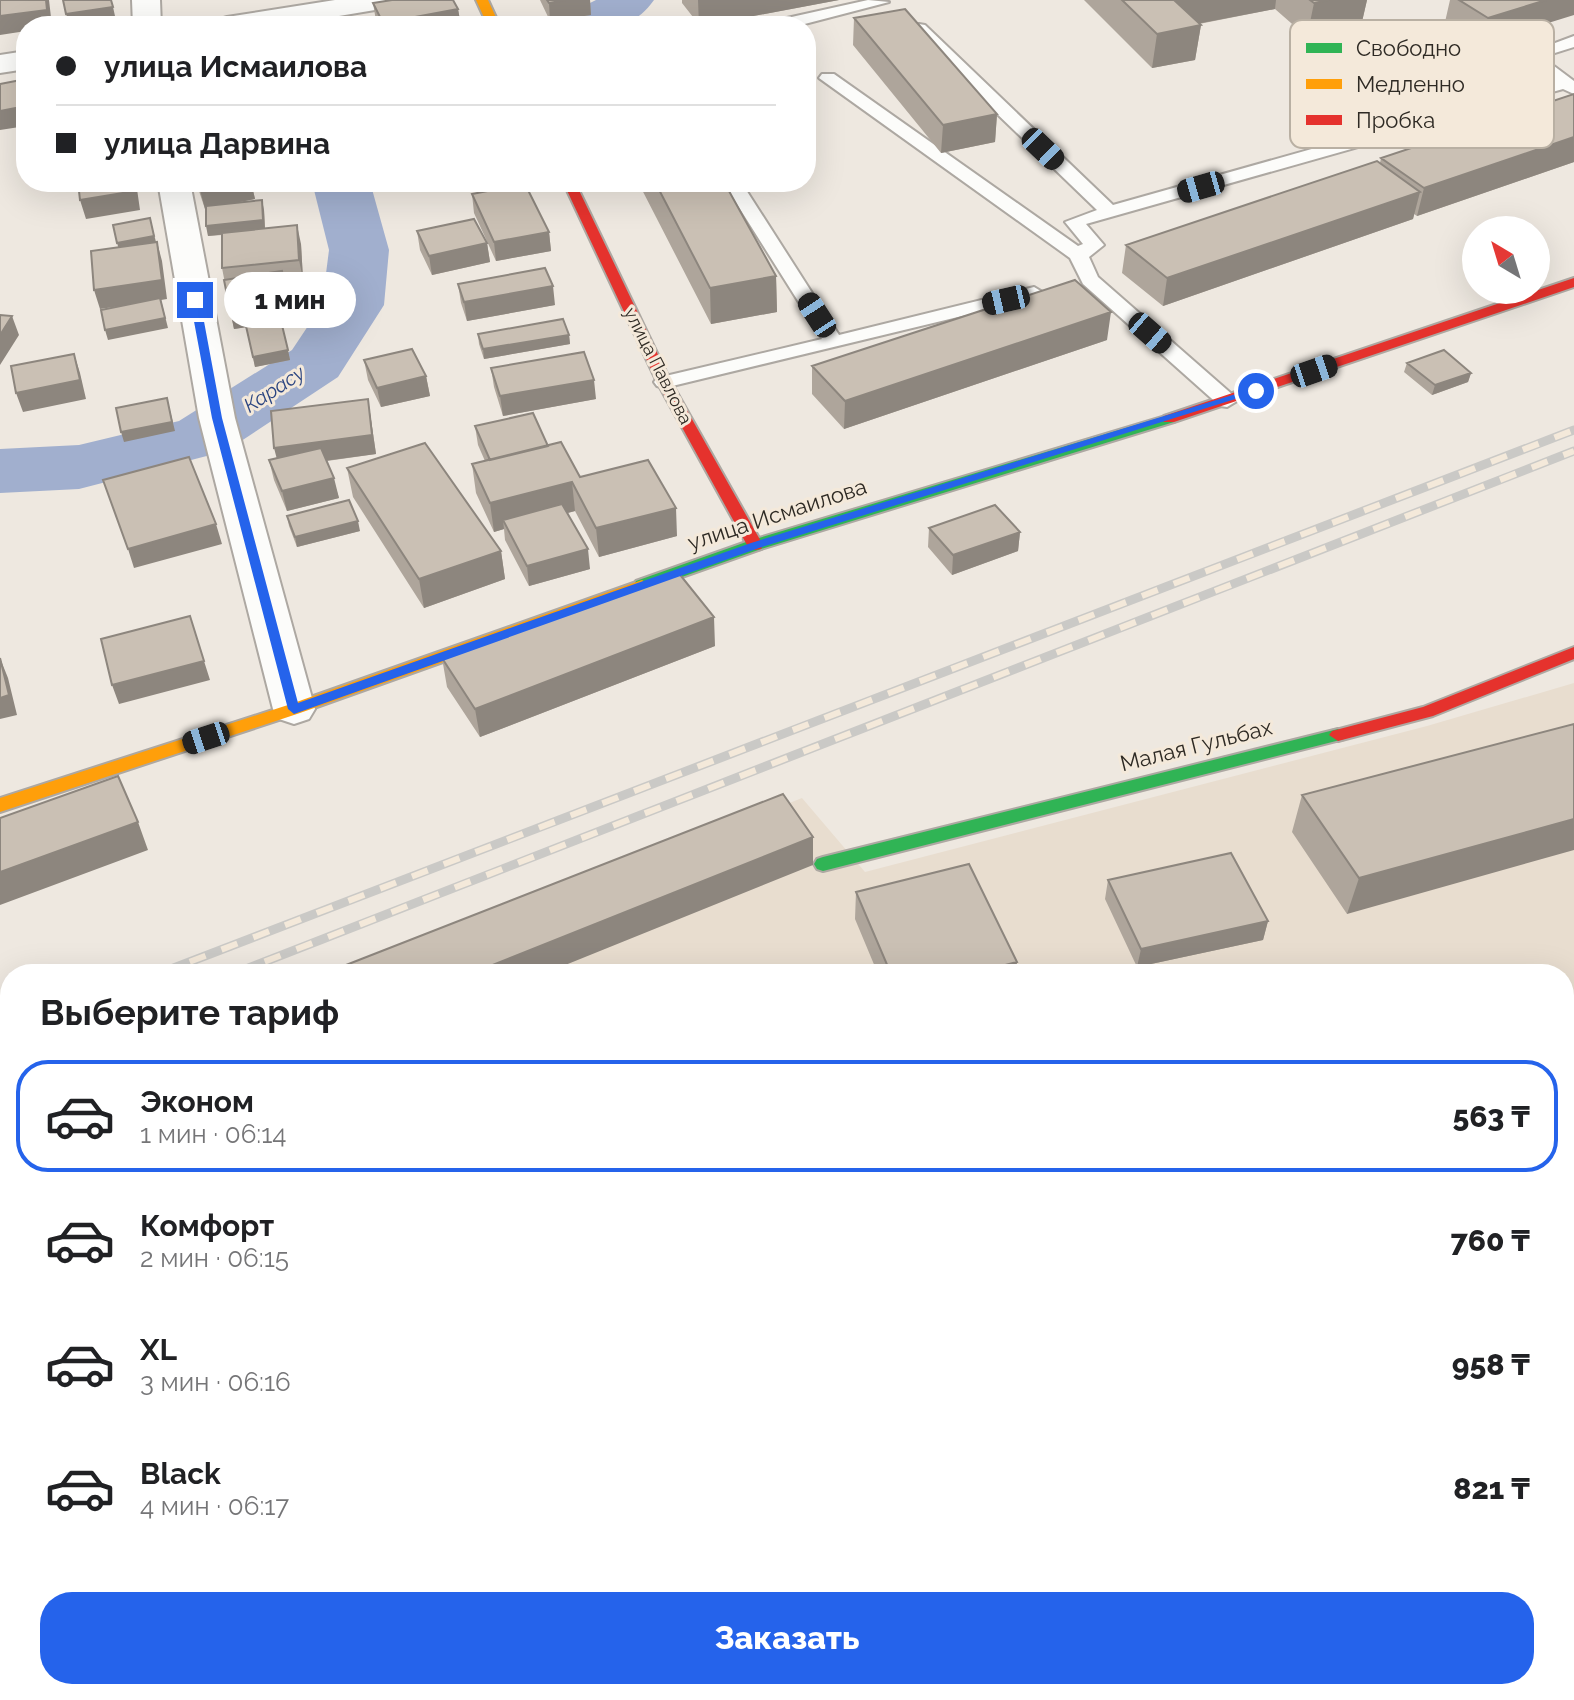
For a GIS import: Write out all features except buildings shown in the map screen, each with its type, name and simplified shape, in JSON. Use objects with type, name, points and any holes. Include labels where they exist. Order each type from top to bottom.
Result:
[{"type":"main road","name":"улица Павлова","points":[[574,192],[664,382],[755,545]]},
{"type":"main road","name":"улица Исмаилова","points":[[0,805],[294,709],[755,545],[1227,401],[1574,282]]},
{"type":"main road","name":"Малая Гульбах","points":[[823,864],[1427,712],[1574,653]]},
{"type":"street","points":[[289,16],[387,0]]},
{"type":"street","points":[[176,192],[220,430],[294,709]]},
{"type":"lane","points":[[816,17],[881,2]]},
{"type":"lane","points":[[909,19],[1110,212]]},
{"type":"lane","points":[[1554,48],[1574,41]]},
{"type":"lane","points":[[828,78],[1078,255],[1090,280],[1227,401]]},
{"type":"lane","points":[[1078,255],[1094,245],[1074,222],[1343,148]]},
{"type":"lane","points":[[738,192],[834,342]]},
{"type":"lane","points":[[664,382],[1034,293]]},
{"type":"shaded area","points":[[1574,683],[1574,964],[386,964],[802,798],[865,872],[1427,726]]},
{"type":"waterway","name":"Карасу","points":[[605,16],[621,8],[628,0]]},
{"type":"waterway","name":"Карасу","points":[[0,471],[79,467],[202,436],[315,363],[353,305],[359,250],[344,192]]},
{"type":"railway","points":[[184,964],[1574,430]]},
{"type":"railway","points":[[259,964],[1574,451]]},
{"type":"traffic: fast","points":[[642,585],[755,545],[1169,419]]},
{"type":"traffic: fast","points":[[823,864],[1338,735]]},
{"type":"traffic: slow","points":[[482,0],[489,16]]},
{"type":"traffic: slow","points":[[0,805],[294,709],[642,585]]},
{"type":"traffic: jam","points":[[574,192],[664,382],[755,545]]},
{"type":"traffic: jam","points":[[1169,419],[1574,282]]},
{"type":"traffic: jam","points":[[1338,735],[1427,712],[1574,653]]},
{"type":"route","points":[[195,300],[217,418],[294,709],[755,545],[1256,391]]}]
